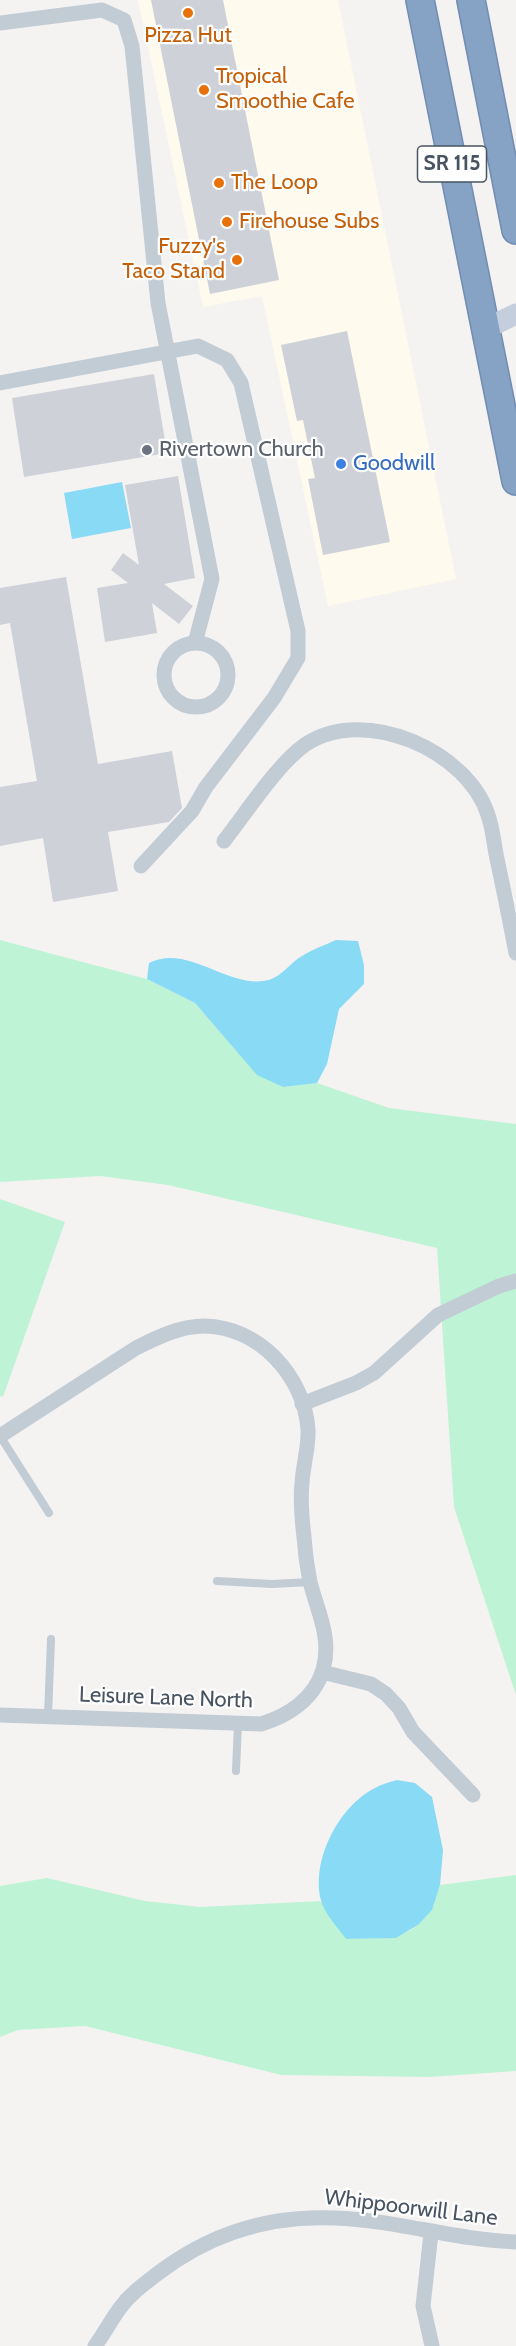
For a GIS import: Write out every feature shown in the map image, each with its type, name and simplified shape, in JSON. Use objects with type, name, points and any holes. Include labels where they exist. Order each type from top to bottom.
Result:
[{"type":"highway","name":"SR 115","points":[[420,0],[516,481]]},
{"type":"highway","name":"SR 115","points":[[471,0],[516,230]]},
{"type":"street","points":[[0,23],[102,10],[124,20],[132,46],[158,303],[212,579],[195,643]]},
{"type":"street","points":[[485,329],[516,314]]},
{"type":"street","points":[[485,329],[516,328]]},
{"type":"street","points":[[0,383],[198,346],[227,360],[241,383],[298,631],[298,658],[274,698],[206,787],[192,811],[141,866]]},
{"type":"street","points":[[195,643],[208,645],[218,652],[226,662],[228,674],[226,687],[219,697],[209,705],[197,707],[184,705],[174,699],[166,688],[164,676],[166,663],[173,653],[183,646],[195,643]]},
{"type":"street","points":[[224,841],[278,772],[306,744],[331,734],[358,730],[390,733],[419,743],[452,764],[488,813],[516,953]]},
{"type":"street","points":[[302,1404],[356,1383],[374,1373],[438,1315],[499,1286],[516,1281]]},
{"type":"street","name":"Leisure Lane North","points":[[0,1436],[136,1348],[183,1328],[206,1326],[237,1333],[258,1342],[275,1357],[291,1377],[302,1404],[308,1428],[302,1483],[302,1521],[310,1582],[328,1644],[322,1672],[296,1709],[278,1719],[261,1724],[0,1715]]},
{"type":"street","points":[[322,1672],[371,1684],[386,1694],[399,1708],[413,1732],[473,1795]]},
{"type":"street","name":"Whippoorwill Lane","points":[[95,2346],[120,2307],[140,2288],[201,2244],[277,2220],[336,2218],[431,2233],[516,2242]]},
{"type":"street","points":[[431,2233],[423,2306],[432,2346]]},
{"type":"lane","points":[[0,1436],[49,1513]]},
{"type":"lane","points":[[217,1581],[272,1584],[310,1582]]},
{"type":"lane","points":[[48,1716],[51,1639]]},
{"type":"lane","points":[[236,1771],[238,1723]]},
{"type":"shaded area","points":[[138,0],[338,0],[456,579],[328,606],[262,296],[203,307]]},
{"type":"green space","points":[[0,940],[147,979],[195,1003],[257,1074],[283,1087],[317,1083],[389,1108],[516,1124],[516,1695],[454,1507],[437,1248],[168,1185],[100,1176],[0,1182]]},
{"type":"green space","points":[[0,1199],[65,1222],[3,1397],[0,1396]]},
{"type":"green space","points":[[516,1875],[516,2071],[430,2077],[281,2075],[85,2026],[18,2030],[0,2037],[0,1886],[47,1878],[145,1901],[200,1907],[321,1901],[346,1939],[364,1939],[406,1933],[416,1926],[425,1917],[440,1885]]},
{"type":"water","points":[[122,482],[131,528],[72,539],[64,493]]},
{"type":"water","points":[[336,940],[358,941],[364,965],[364,984],[339,1009],[327,1064],[317,1083],[283,1087],[257,1075],[195,1003],[147,979],[149,963],[164,958],[194,962],[239,979],[269,980],[306,954]]},
{"type":"water","points":[[397,1780],[415,1783],[432,1797],[443,1850],[440,1885],[432,1910],[418,1925],[396,1938],[346,1939],[328,1915],[321,1900],[320,1868],[324,1852],[339,1821],[350,1807],[375,1788]]},
{"type":"building","points":[[151,0],[223,0],[279,280],[210,294]]},
{"type":"building","points":[[347,331],[390,542],[323,555],[308,479],[315,478],[303,420],[297,421],[281,345]]},
{"type":"building","points":[[154,374],[167,453],[24,477],[12,398]]},
{"type":"building","points":[[178,476],[195,578],[164,584],[193,606],[179,624],[152,603],[157,633],[105,642],[97,588],[128,583],[111,570],[123,553],[139,565],[125,485]]},
{"type":"building","points":[[66,577],[98,764],[172,751],[182,808],[169,822],[108,832],[118,891],[53,902],[43,838],[0,846],[0,787],[37,781],[10,623],[0,625],[0,588]]},
{"type":"place","name":"Pizza Hut","points":[[188,13]]},
{"type":"place","name":"Tropical Smoothie Cafe","points":[[204,90]]},
{"type":"place","name":"The Loop","points":[[219,183]]},
{"type":"place","name":"Firehouse Subs","points":[[227,222]]},
{"type":"place","name":"Fuzzy's Taco Stand","points":[[237,260]]},
{"type":"place","name":"Rivertown Church","points":[[147,450]]},
{"type":"place","name":"Goodwill","points":[[341,464]]}]
